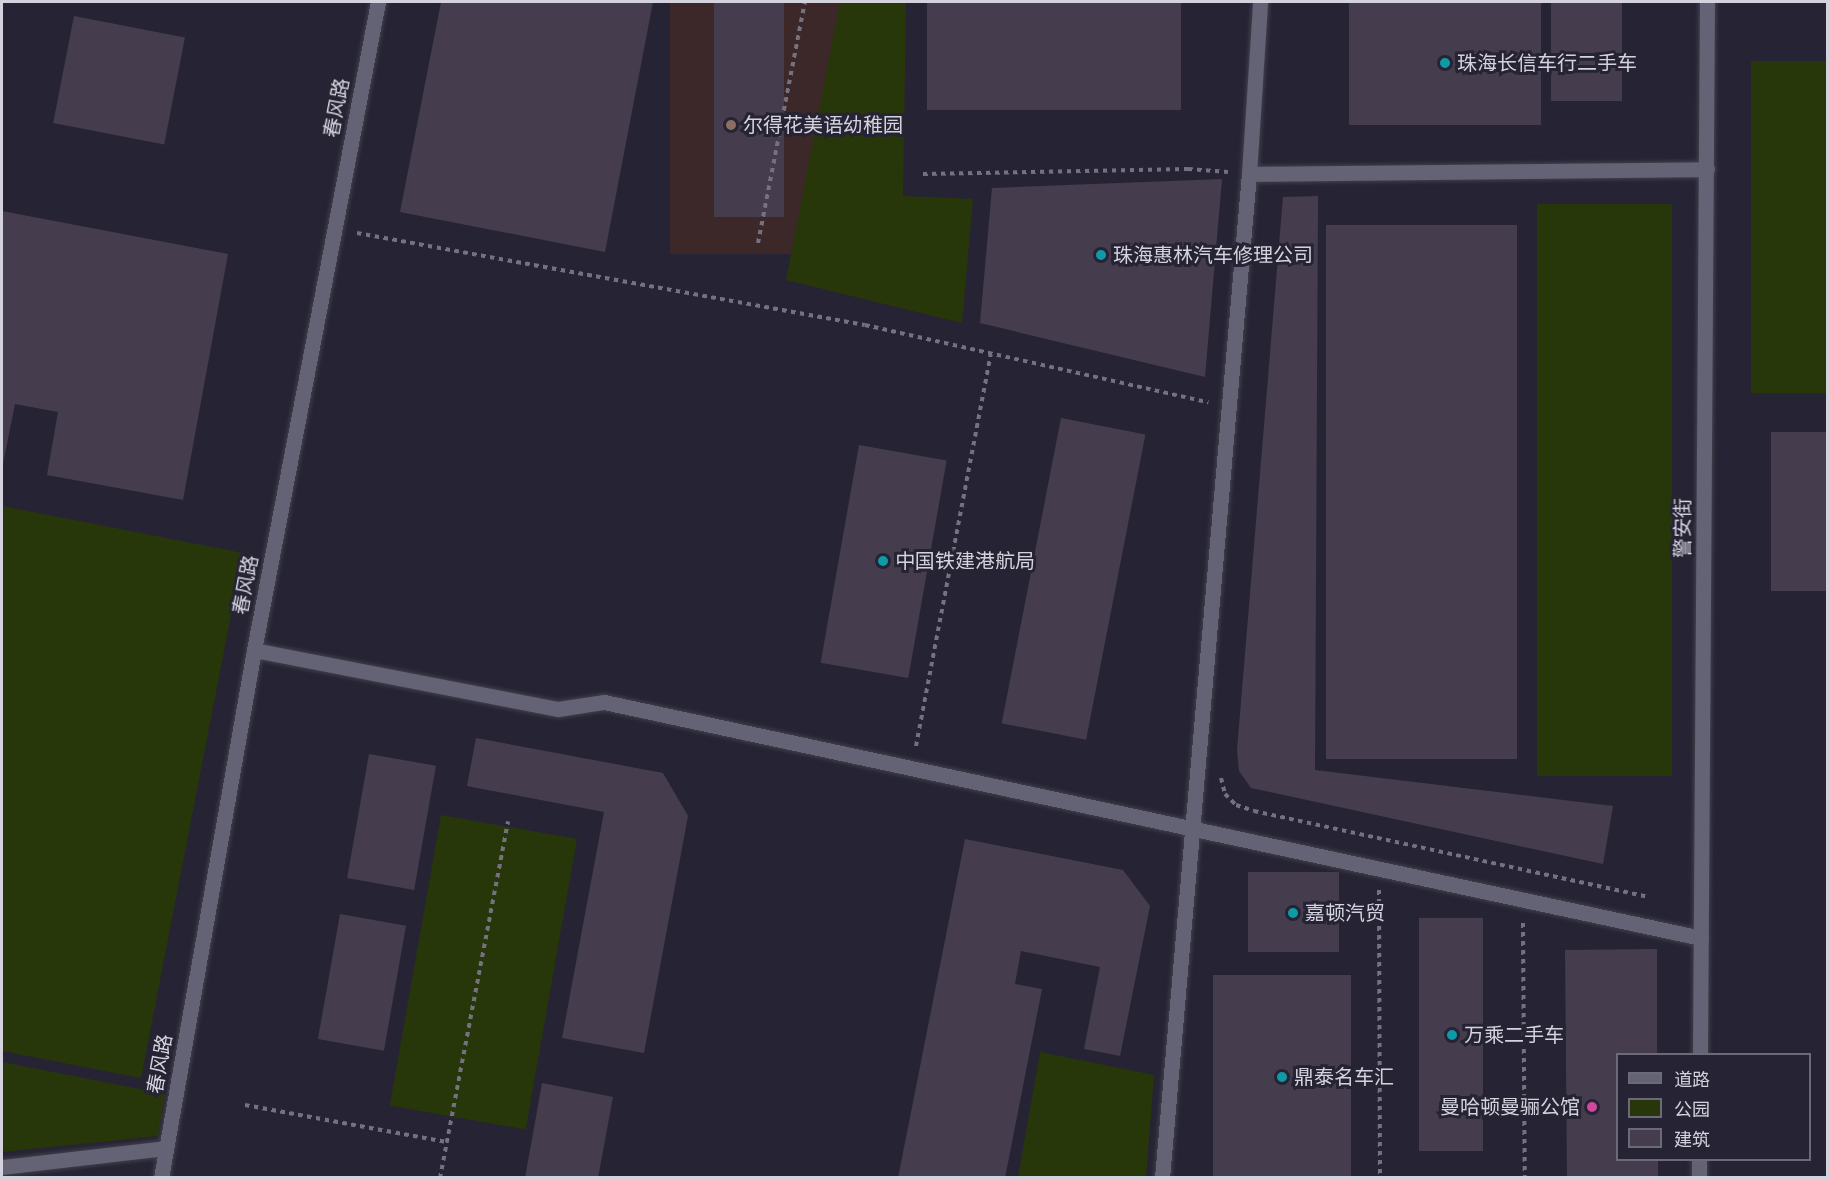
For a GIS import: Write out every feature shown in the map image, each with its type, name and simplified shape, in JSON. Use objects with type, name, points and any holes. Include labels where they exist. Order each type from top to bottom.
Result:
[{"type":"street","name":"春风路","points":[[161,1178],[254,650],[378,2]]},
{"type":"street","points":[[1162,1178],[1249,174],[1260,2]]},
{"type":"street","name":"警安街","points":[[1700,1053],[1707,2]]},
{"type":"street","points":[[1249,174],[1707,170]]},
{"type":"street","points":[[254,650],[558,709],[604,702],[1701,938]]},
{"type":"street","points":[[2,1167],[166,1148]]},
{"type":"street","points":[[1699,1178],[1700,1161]]},
{"type":"path","points":[[758,243],[806,2]]},
{"type":"path","points":[[923,174],[1188,168],[1249,174]]},
{"type":"path","points":[[335,230],[854,323],[1228,407]]},
{"type":"path","points":[[912,768],[991,354]]},
{"type":"path","points":[[1221,765],[1226,794],[1236,805],[1254,811],[1649,897]]},
{"type":"path","points":[[440,1178],[508,821]]},
{"type":"path","points":[[1379,868],[1380,1178]]},
{"type":"path","points":[[1523,900],[1526,1178]]},
{"type":"path","points":[[246,1105],[447,1142]]},
{"type":"shaded area","name":"尔得花美语幼稚园","points":[[670,2],[840,2],[840,254],[670,254]]},
{"type":"green space","points":[[840,2],[906,2],[903,196],[973,199],[962,323],[786,280]]},
{"type":"green space","points":[[1751,61],[1827,61],[1827,393],[1751,393]]},
{"type":"green space","points":[[1537,204],[1672,204],[1672,776],[1537,776]]},
{"type":"green space","points":[[2,506],[243,553],[141,1078],[2,1051]]},
{"type":"green space","points":[[441,815],[577,839],[526,1129],[390,1106]]},
{"type":"green space","points":[[1040,1052],[1154,1075],[1146,1177],[1018,1177]]},
{"type":"green space","points":[[2,1062],[165,1094],[158,1136],[2,1152]]},
{"type":"building","points":[[441,2],[653,2],[605,252],[400,212]]},
{"type":"building","points":[[714,2],[784,2],[784,217],[714,217]]},
{"type":"building","points":[[927,2],[1181,2],[1181,110],[927,110]]},
{"type":"building","name":"珠海长信车行二手车","points":[[1349,2],[1541,2],[1541,125],[1349,125]]},
{"type":"building","points":[[1551,2],[1622,2],[1622,101],[1551,101]]},
{"type":"building","points":[[74,16],[185,38],[164,145],[53,123]]},
{"type":"building","name":"珠海惠林汽车修理公司","points":[[1222,179],[1205,377],[980,323],[992,188]]},
{"type":"building","points":[[1318,196],[1315,770],[1613,806],[1603,864],[1251,788],[1239,771],[1237,750],[1283,197]]},
{"type":"building","points":[[2,211],[228,254],[183,500],[47,475],[58,412],[15,404],[2,469]]},
{"type":"building","points":[[1326,225],[1517,225],[1517,759],[1326,759]]},
{"type":"building","points":[[1061,418],[1145,434],[1086,740],[1002,723]]},
{"type":"building","points":[[1771,432],[1828,432],[1828,591],[1771,591]]},
{"type":"building","name":"中国铁建港航局","points":[[859,445],[947,460],[908,678],[821,663]]},
{"type":"building","points":[[476,738],[663,773],[688,816],[644,1053],[562,1038],[604,812],[467,786]]},
{"type":"building","points":[[369,754],[436,766],[414,890],[347,878]]},
{"type":"building","points":[[965,839],[1123,870],[1150,906],[1120,1056],[1084,1049],[1100,967],[1021,951],[1015,984],[1042,989],[1005,1178],[898,1178]]},
{"type":"building","name":"嘉顿汽贸","points":[[1248,872],[1339,872],[1339,952],[1248,952]]},
{"type":"building","points":[[340,914],[406,926],[384,1051],[318,1039]]},
{"type":"building","name":"万乘二手车","points":[[1419,918],[1483,918],[1483,1151],[1419,1151]]},
{"type":"building","name":"曼哈顿曼骊公馆","points":[[1657,949],[1657,1053],[1616,1053],[1616,1161],[1658,1161],[1658,1178],[1567,1178],[1565,950]]},
{"type":"building","name":"鼎泰名车汇","points":[[1213,975],[1351,975],[1351,1178],[1213,1178]]},
{"type":"building","points":[[542,1083],[613,1097],[598,1178],[525,1178]]},
{"type":"place","name":"珠海长信车行二手车","points":[[1445,63]]},
{"type":"place","name":"尔得花美语幼稚园","points":[[731,125]]},
{"type":"place","name":"珠海惠林汽车修理公司","points":[[1101,255]]},
{"type":"place","name":"中国铁建港航局","points":[[883,561]]},
{"type":"place","name":"嘉顿汽贸","points":[[1293,913]]},
{"type":"place","name":"万乘二手车","points":[[1452,1035]]},
{"type":"place","name":"鼎泰名车汇","points":[[1282,1077]]},
{"type":"place","name":"曼哈顿曼骊公馆","points":[[1592,1107]]}]
